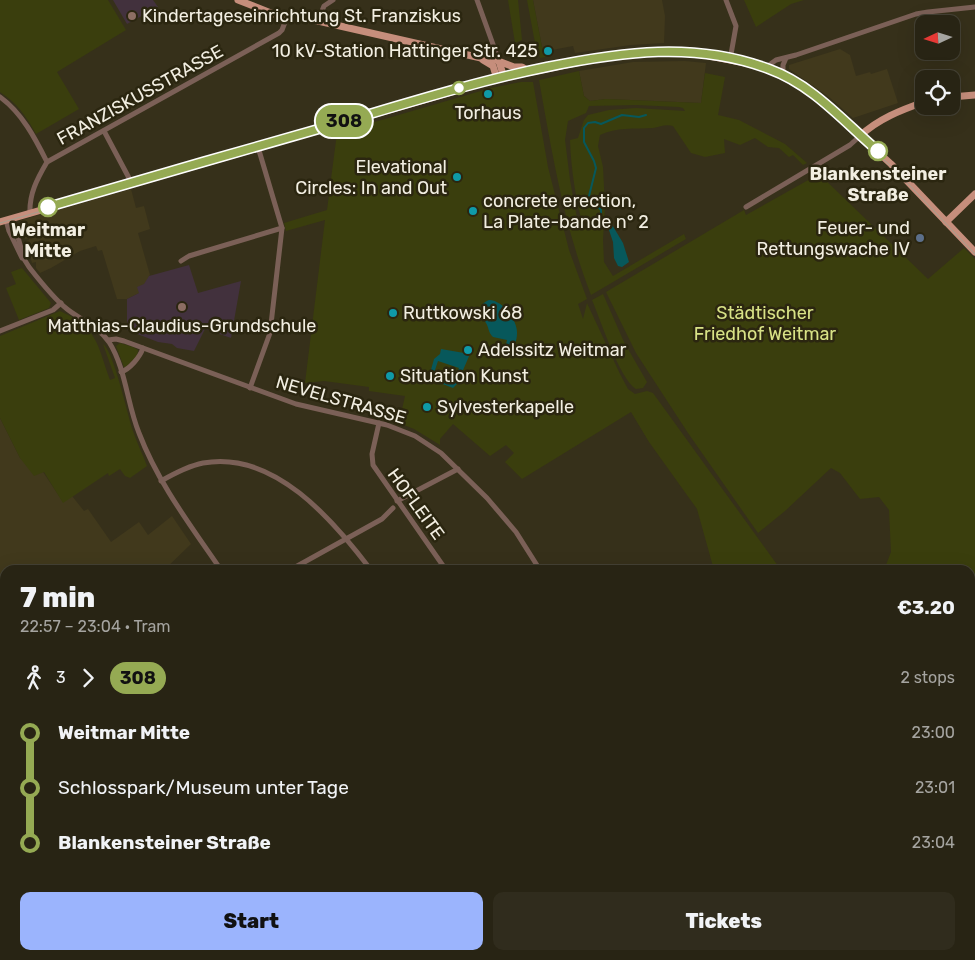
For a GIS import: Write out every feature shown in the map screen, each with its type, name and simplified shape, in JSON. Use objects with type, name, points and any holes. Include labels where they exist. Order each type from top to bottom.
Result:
[{"type":"main road","points":[[238,0],[274,14],[318,21],[481,58],[493,66],[500,79]]},
{"type":"main road","points":[[6,220],[500,79],[615,55],[655,52],[682,53],[730,60],[765,68],[798,84],[820,100],[892,166],[975,252]]},
{"type":"main road","points":[[481,58],[485,56],[514,67],[522,67],[530,72]]},
{"type":"main road","points":[[498,61],[500,79]]},
{"type":"main road","points":[[960,96],[975,95]]},
{"type":"main road","points":[[860,136],[872,126],[894,113],[915,105]]},
{"type":"main road","points":[[946,222],[975,194]]},
{"type":"street","points":[[318,21],[324,6],[333,0]]},
{"type":"street","points":[[476,0],[498,61]]},
{"type":"street","points":[[726,0],[736,26],[730,60]]},
{"type":"street","points":[[765,68],[776,60],[918,14],[975,7]]},
{"type":"street","name":"FRANZISKUSSTRASSE","points":[[30,214],[32,190],[47,162],[279,33],[287,17]]},
{"type":"street","points":[[783,76],[783,65],[786,58]]},
{"type":"street","points":[[0,97],[20,116],[47,162]]},
{"type":"street","points":[[104,131],[131,184]]},
{"type":"street","points":[[746,207],[853,143],[860,136]]},
{"type":"street","points":[[250,388],[270,333],[282,228],[258,147]]},
{"type":"street","points":[[6,220],[18,251],[34,274],[61,304],[108,340],[121,372],[138,432],[161,480],[218,565]]},
{"type":"street","points":[[181,261],[189,256],[282,228]]},
{"type":"street","points":[[0,331],[53,310],[61,304]]},
{"type":"street","name":"NEVELSTRASSE","points":[[108,340],[116,339],[143,348],[296,404],[396,427],[424,441],[441,453],[486,498],[523,542],[537,565]]},
{"type":"street","points":[[121,372],[126,370],[141,354],[143,348]]},
{"type":"street","name":"HOFLEITE","points":[[379,423],[372,454],[373,465],[443,565]]},
{"type":"street","points":[[161,480],[180,470],[203,463],[228,462],[247,465],[266,472],[292,487],[315,505],[367,565]]},
{"type":"street","points":[[398,501],[458,469]]},
{"type":"street","points":[[299,565],[382,519],[393,508]]},
{"type":"shaded area","name":"Kindertageseinrichtung St. Franziskus","points":[[113,0],[153,0],[158,7],[127,24]]},
{"type":"shaded area","points":[[533,0],[662,0],[665,16],[664,43],[631,45],[575,53],[573,46],[552,50],[551,46],[542,47]]},
{"type":"shaded area","points":[[840,49],[850,55],[856,76],[887,69],[898,103],[853,118],[829,97],[789,69],[789,65]]},
{"type":"shaded area","points":[[685,61],[706,63],[701,103],[606,99],[590,101],[584,96],[579,71],[633,62]]},
{"type":"shaded area","points":[[131,189],[136,208],[144,206],[150,229],[138,233],[150,275],[139,293],[127,299],[117,299],[102,250],[98,251],[96,246],[80,251],[40,273],[36,268],[36,262],[32,263],[26,241],[29,238],[25,239],[20,222],[22,220]]},
{"type":"shaded area","name":"Matthias-Claudius-Grundschule","points":[[189,265],[198,293],[241,281],[231,338],[205,329],[194,351],[177,348],[172,344],[158,342],[127,330],[127,299],[139,293],[137,287],[144,284],[149,276]]},
{"type":"shaded area","points":[[0,418],[20,458],[43,472],[63,502],[72,496],[84,511],[88,509],[111,542],[139,522],[148,535],[172,516],[191,544],[169,565],[0,565]]},
{"type":"green space","points":[[0,0],[108,0],[126,30],[57,72],[79,109],[36,134],[21,111],[0,92]]},
{"type":"green space","points":[[508,0],[518,0],[522,40],[515,43]]},
{"type":"green space","points":[[527,0],[533,0],[542,47],[544,47],[546,57],[540,58],[538,47],[535,43]]},
{"type":"green space","points":[[744,0],[804,0],[791,4],[756,27]]},
{"type":"green space","points":[[579,71],[584,96],[590,101],[606,99],[701,103],[705,73],[725,77],[718,115],[739,120],[785,144],[807,163],[803,165],[793,155],[789,157],[779,148],[768,147],[755,138],[740,145],[724,139],[725,153],[705,157],[691,153],[673,126],[670,125],[619,130],[600,135],[598,146],[603,167],[605,207],[604,262],[613,276],[684,234],[686,239],[591,295],[566,216],[539,80]],"holes":[[[636,105],[679,107],[685,111],[636,108],[609,110],[588,115],[584,120],[578,138],[570,140],[574,185],[584,230],[579,229],[565,140],[568,121],[586,113],[589,106]]]},
{"type":"green space","points":[[521,82],[533,82],[548,167],[569,250],[587,299],[578,304],[583,319],[587,303],[628,389],[635,394],[647,391],[653,393],[777,565],[713,565],[697,509],[649,442],[631,412],[522,479],[505,462],[514,453],[506,445],[490,456],[453,424],[440,439],[440,445],[414,429],[399,423],[405,396],[369,391],[369,387],[324,381],[305,383],[325,220],[286,231],[284,223],[327,210],[337,133],[491,88]]},
{"type":"green space","name":"Städtischer Friedhof Weitmar","points":[[819,174],[928,279],[964,248],[975,259],[975,565],[886,565],[891,552],[889,510],[879,497],[860,499],[840,473],[831,468],[785,511],[758,533],[688,433],[636,353],[606,292],[744,210],[746,215]]},
{"type":"green space","points":[[22,268],[51,303],[49,308],[19,320],[6,288],[16,284],[11,272]]},
{"type":"green space","points":[[603,294],[624,342],[647,382],[643,388],[636,389],[630,383],[611,348],[592,300]]},
{"type":"green space","points":[[60,311],[73,317],[89,331],[98,347],[110,380],[115,378],[103,344],[107,349],[116,370],[133,431],[147,466],[130,478],[125,476],[120,469],[109,476],[108,473],[63,503],[44,472],[34,476],[20,458],[0,418],[0,336]]},
{"type":"green space","points":[[120,343],[138,350],[137,356],[126,367],[124,367],[116,346]]},
{"type":"water","points":[[608,218],[623,243],[629,262],[622,267],[618,266],[614,258],[613,242],[606,221]]},
{"type":"water","points":[[489,300],[499,303],[504,307],[515,323],[517,336],[511,352],[507,353],[505,350],[507,340],[493,337],[489,332],[480,310],[482,305]]},
{"type":"water","points":[[441,349],[470,354],[457,384],[453,388],[429,377],[434,359],[440,354]],"holes":[[[438,361],[459,368],[452,384],[433,376]]]},
{"type":"waterway","points":[[596,217],[601,213],[601,210],[589,196],[596,168],[584,142],[584,128],[588,123],[595,122],[601,124],[622,115],[639,117],[646,115]]},
{"type":"tram line","name":"308","points":[[48,207],[513,74],[592,58],[648,51],[700,54],[744,61],[770,69],[798,83],[817,96],[878,151]]},
{"type":"tram line","points":[[0,223],[493,81],[606,58],[667,53],[707,57],[750,65],[780,76],[806,90],[895,170],[975,254]]},
{"type":"place","name":"Kindertageseinrichtung St. Franziskus","points":[[132,16]]},
{"type":"place","name":"10 kV-Station Hattinger Str. 425","points":[[548,51]]},
{"type":"place","name":"Torhaus","points":[[488,94]]},
{"type":"place","name":"Blankensteiner Straße","points":[[878,151]]},
{"type":"place","name":"Elevational Circles: In and Out","points":[[457,177]]},
{"type":"place","name":"Weitmar Mitte","points":[[48,207]]},
{"type":"place","name":"concrete erection, La Plate-bande n° 2","points":[[473,211]]},
{"type":"place","name":"Feuer- und Rettungswache IV","points":[[920,238]]},
{"type":"place","name":"Matthias-Claudius-Grundschule","points":[[182,307]]},
{"type":"place","name":"Ruttkowski 68","points":[[393,313]]},
{"type":"place","name":"Adelssitz Weitmar","points":[[468,350]]},
{"type":"place","name":"Situation Kunst","points":[[390,376]]},
{"type":"place","name":"Sylvesterkapelle","points":[[427,407]]}]
